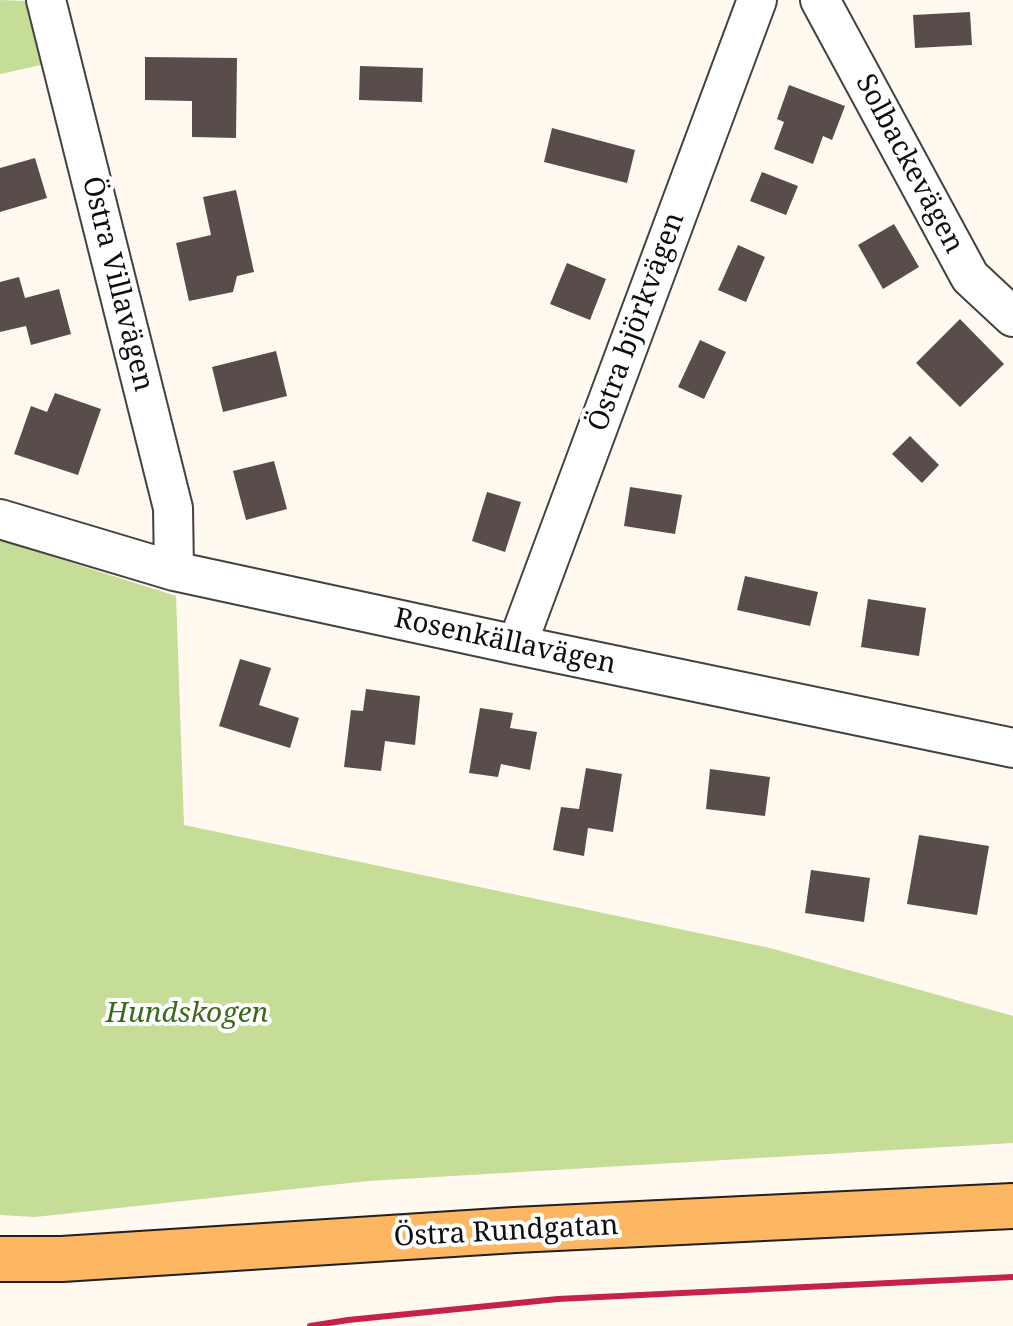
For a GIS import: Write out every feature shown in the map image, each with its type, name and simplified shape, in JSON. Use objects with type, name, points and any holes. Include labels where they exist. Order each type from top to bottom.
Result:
[{"type":"main road","name":"Östra Rundgatan","points":[[0,1259],[62,1259],[515,1230],[1013,1206]]},
{"type":"street","name":"Östra Villavägen","points":[[46,0],[173,508],[174,571]]},
{"type":"street","name":"Östra björkvägen","points":[[517,645],[757,0]]},
{"type":"street","name":"Solbackevägen","points":[[820,0],[970,277],[1013,317]]},
{"type":"street","name":"Rosenkällavägen","points":[[0,519],[174,571],[1013,748]]},
{"type":"green space","points":[[0,0],[27,1],[41,65],[0,74]]},
{"type":"green space","name":"Hundskogen","points":[[0,540],[176,596],[184,825],[770,948],[1013,1016],[1013,1143],[368,1181],[35,1217],[0,1215]]},
{"type":"building","points":[[970,12],[972,45],[915,48],[913,15]]},
{"type":"building","points":[[145,57],[237,58],[236,138],[192,137],[192,101],[145,100]]},
{"type":"building","points":[[360,66],[423,68],[422,102],[359,100]]},
{"type":"building","points":[[789,85],[845,106],[832,140],[823,136],[813,164],[774,149],[784,122],[777,119]]},
{"type":"building","points":[[552,128],[635,150],[627,183],[544,162]]},
{"type":"building","points":[[35,158],[47,198],[0,212],[0,168]]},
{"type":"building","points":[[762,172],[798,186],[786,215],[750,201]]},
{"type":"building","points":[[236,190],[254,272],[237,276],[233,292],[189,301],[176,243],[211,235],[203,197]]},
{"type":"building","points":[[894,224],[919,267],[883,289],[858,245]]},
{"type":"building","points":[[738,245],[765,257],[746,302],[718,290]]},
{"type":"building","points":[[567,263],[606,279],[590,320],[550,304]]},
{"type":"building","points":[[19,277],[25,298],[59,289],[71,334],[31,345],[26,326],[0,332],[0,282]]},
{"type":"building","points":[[960,319],[1004,364],[960,407],[916,363]]},
{"type":"building","points":[[700,340],[726,352],[704,399],[678,387]]},
{"type":"building","points":[[276,351],[287,396],[223,412],[212,367]]},
{"type":"building","points":[[55,393],[101,409],[78,475],[14,454],[31,406],[47,412]]},
{"type":"building","points":[[910,436],[939,465],[922,483],[892,454]]},
{"type":"building","points":[[274,461],[287,509],[246,520],[233,471]]},
{"type":"building","points":[[630,487],[682,495],[675,534],[624,526]]},
{"type":"building","points":[[487,492],[521,502],[505,552],[472,541]]},
{"type":"building","points":[[745,576],[818,592],[810,626],[737,610]]},
{"type":"building","points":[[868,599],[926,608],[919,656],[861,647]]},
{"type":"building","points":[[240,659],[271,668],[259,705],[299,718],[290,748],[219,726]]},
{"type":"building","points":[[366,689],[420,696],[415,745],[385,741],[381,771],[344,767],[351,710],[363,711]]},
{"type":"building","points":[[480,708],[513,713],[510,728],[537,732],[530,770],[501,764],[498,777],[469,773]]},
{"type":"building","points":[[586,768],[622,774],[613,832],[588,828],[584,856],[553,850],[561,807],[579,809]]},
{"type":"building","points":[[710,769],[770,777],[765,816],[706,809]]},
{"type":"building","points":[[919,835],[989,846],[977,915],[907,904]]},
{"type":"building","points":[[811,870],[870,878],[864,922],[805,913]]},
{"type":"railway","points":[[310,1326],[558,1299],[1013,1277]]}]
